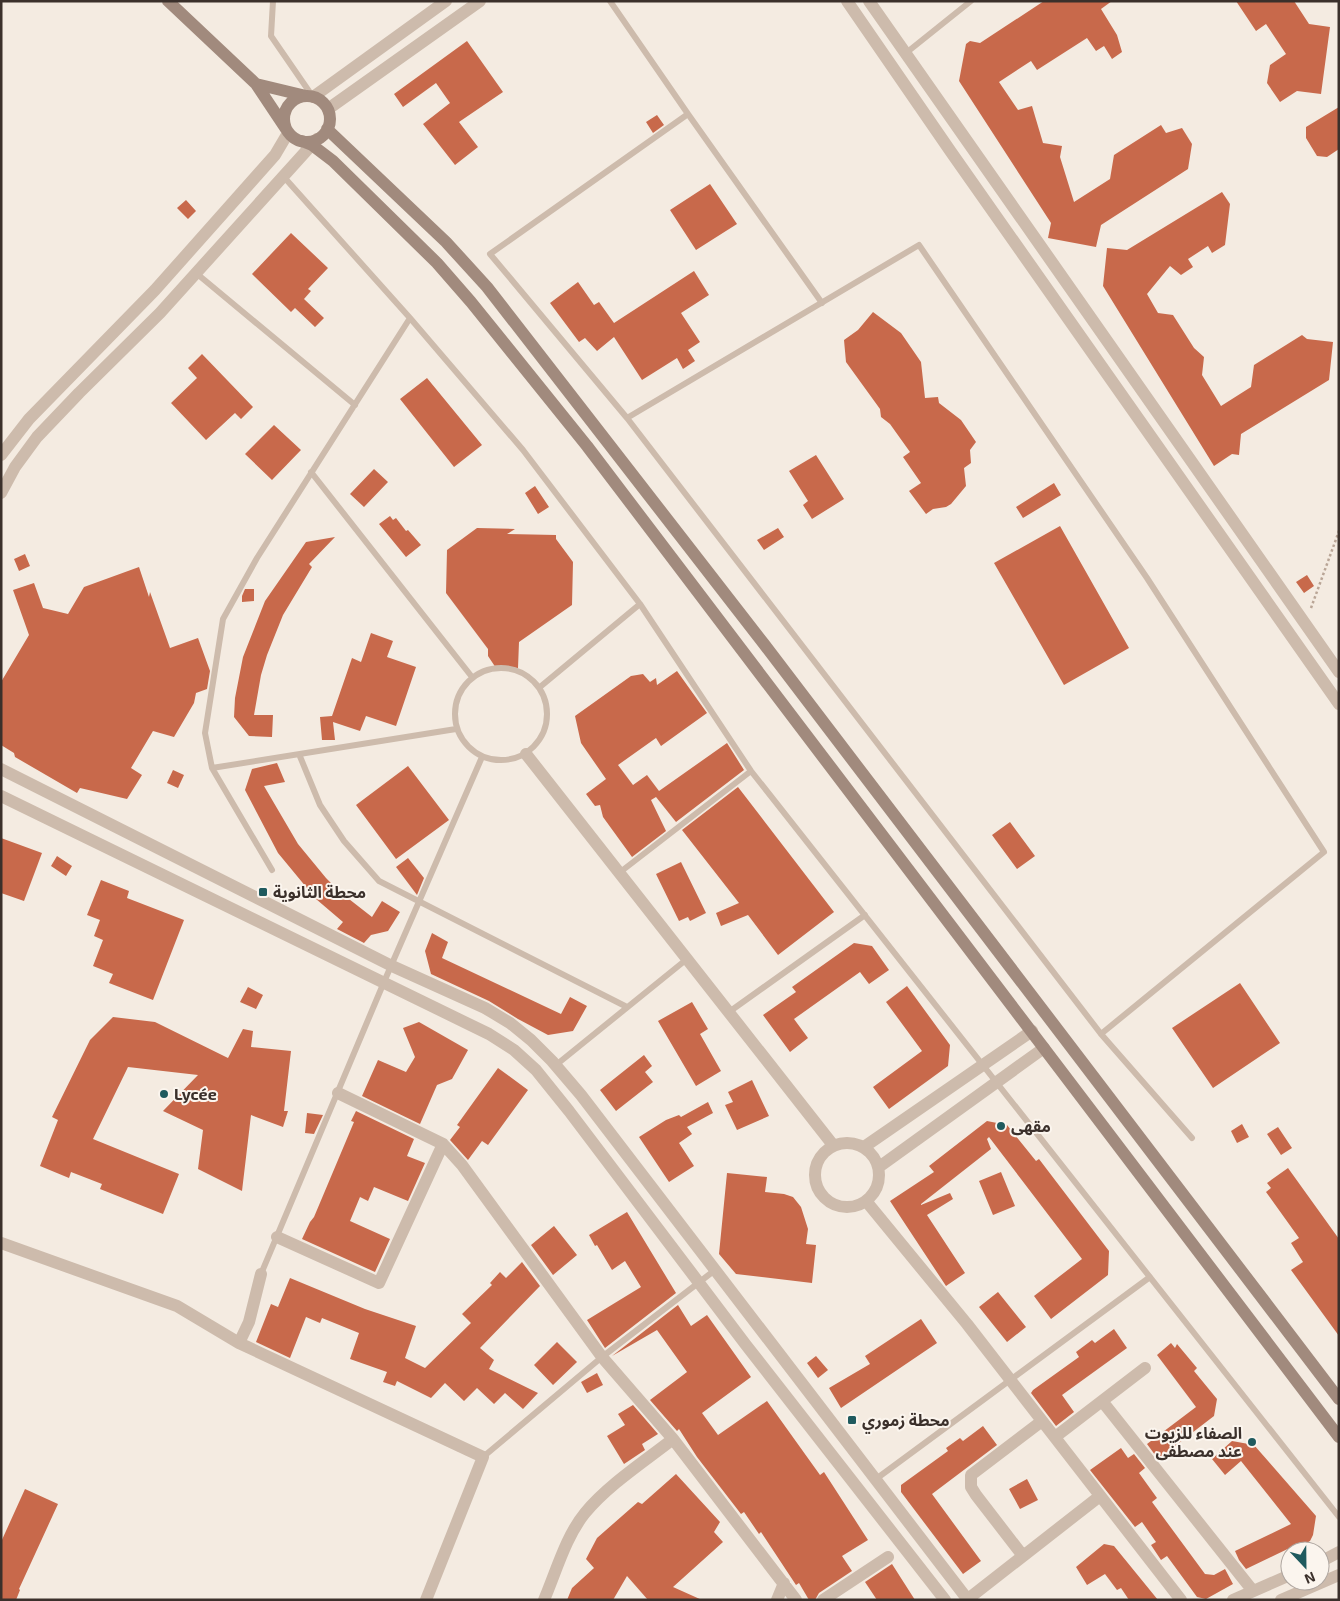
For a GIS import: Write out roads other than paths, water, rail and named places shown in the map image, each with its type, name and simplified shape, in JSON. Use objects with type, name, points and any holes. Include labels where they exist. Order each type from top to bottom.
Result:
[{"type":"main road","points":[[168,1],[256,84],[287,131],[294,138],[310,142],[333,161],[437,262],[477,309],[587,446],[1339,1437]]},
{"type":"main road","points":[[256,84],[310,96],[323,103],[328,109],[330,121],[323,135],[310,142]]},
{"type":"main road","points":[[287,131],[284,121],[286,108],[299,97],[310,96]]},
{"type":"main road","points":[[327,128],[446,242],[487,287],[764,644],[1339,1398]]},
{"type":"street","points":[[310,96],[446,1]]},
{"type":"street","points":[[328,109],[480,1]]},
{"type":"street","points":[[847,1],[950,152],[1339,704]]},
{"type":"street","points":[[869,1],[1339,672]]},
{"type":"street","points":[[1,455],[29,419],[155,290],[275,155],[287,131]]},
{"type":"street","points":[[1,493],[15,467],[37,436],[160,313],[283,176],[310,142]]},
{"type":"street","points":[[526,754],[834,1146]]},
{"type":"street","points":[[1,769],[392,966],[485,1008],[531,1040],[556,1065],[581,1095],[968,1600],[1100,1496]]},
{"type":"street","points":[[1,796],[384,982],[489,1034],[514,1050],[536,1070],[569,1111],[699,1283],[945,1600]]},
{"type":"street","points":[[864,1147],[1032,1032]]},
{"type":"street","points":[[878,1167],[1044,1048]]},
{"type":"street","points":[[338,1092],[443,1144],[462,1165],[602,1357],[674,1439],[796,1600]]},
{"type":"street","points":[[844,1142],[864,1147],[876,1159],[880,1177],[873,1194],[866,1201],[846,1207],[835,1205],[826,1200],[819,1191],[815,1181],[815,1170],[818,1160],[824,1152],[844,1142]]},
{"type":"street","points":[[277,1237],[379,1283],[443,1144]]},
{"type":"street","points":[[866,1201],[966,1324],[1181,1600]]},
{"type":"street","points":[[1,1243],[176,1306],[239,1343],[483,1457],[426,1600]]},
{"type":"street","points":[[239,1343],[249,1322],[261,1274]]},
{"type":"street","points":[[1055,1438],[1145,1368]]},
{"type":"street","points":[[1102,1401],[1253,1591]]},
{"type":"street","points":[[1023,1556],[976,1495],[971,1486],[971,1476],[1042,1421]]},
{"type":"street","points":[[544,1600],[571,1535],[584,1514],[603,1494],[674,1439]]},
{"type":"street","points":[[823,1600],[888,1557]]},
{"type":"street","points":[[1281,1600],[1339,1575]]},
{"type":"street","points":[[1233,1600],[1280,1579]]},
{"type":"street","points":[[777,1600],[784,1583]]},
{"type":"lane","points":[[273,1],[271,36],[310,96]]},
{"type":"lane","points":[[610,1],[822,303]]},
{"type":"lane","points":[[906,54],[971,1]]},
{"type":"lane","points":[[688,114],[490,254],[627,418],[1101,1034],[1192,1138]]},
{"type":"lane","points":[[283,176],[410,318],[523,450],[640,604],[751,771],[1339,1517]]},
{"type":"lane","points":[[627,418],[919,245],[1147,578],[1324,852],[1101,1034]]},
{"type":"lane","points":[[196,273],[355,405]]},
{"type":"lane","points":[[272,870],[212,768],[205,733],[223,618],[257,558],[410,318]]},
{"type":"lane","points":[[311,472],[472,677]]},
{"type":"lane","points":[[540,687],[640,604]]},
{"type":"lane","points":[[500,667],[515,670],[529,676],[540,687],[546,701],[548,716],[545,730],[537,744],[526,754],[512,760],[497,761],[482,757],[462,741],[456,729],[454,715],[456,700],[462,688],[472,677],[486,670],[500,667]]},
{"type":"lane","points":[[212,768],[456,729]]},
{"type":"lane","points":[[299,754],[320,805],[344,841],[379,881],[627,1007]]},
{"type":"lane","points":[[261,1274],[384,982],[482,757]]},
{"type":"lane","points":[[619,873],[751,771]]},
{"type":"lane","points":[[729,1012],[865,915]]},
{"type":"lane","points":[[556,1065],[687,959]]},
{"type":"lane","points":[[483,1457],[602,1357],[715,1270]]},
{"type":"lane","points":[[876,1479],[1150,1277]]},
{"type":"place","name":"محطة الثانوية","points":[[263,892]]},
{"type":"place","name":"Lycée","points":[[164,1094]]},
{"type":"place","name":"مقهى","points":[[1001,1126]]},
{"type":"place","name":"محطة زموري","points":[[852,1420]]},
{"type":"place","name":"الصفاء للزيوت عند مصطفى","points":[[1252,1442]]}]
